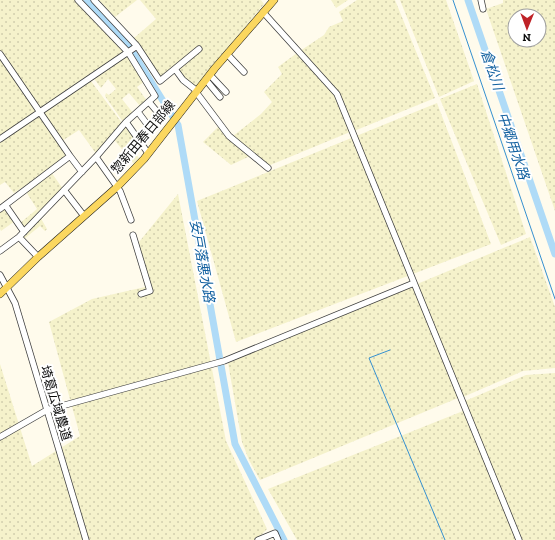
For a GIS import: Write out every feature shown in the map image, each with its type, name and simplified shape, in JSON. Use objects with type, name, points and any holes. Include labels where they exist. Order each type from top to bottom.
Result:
[{"type":"main road","name":"惣新田春日部線","points":[[0,294],[38,257],[117,187],[148,153],[271,1]]},
{"type":"street","points":[[0,251],[22,234],[96,157],[126,122],[155,96],[128,52],[78,0]]},
{"type":"street","points":[[94,0],[137,46],[160,81],[199,49]]},
{"type":"street","points":[[480,0],[483,9]]},
{"type":"street","points":[[263,12],[337,94],[519,540]]},
{"type":"street","points":[[0,139],[137,46]]},
{"type":"street","points":[[0,54],[82,172]]},
{"type":"street","points":[[227,54],[244,72]]},
{"type":"street","points":[[175,69],[183,80],[197,92],[229,136],[268,168]]},
{"type":"street","points":[[208,77],[226,92]]},
{"type":"street","points":[[208,77],[220,97]]},
{"type":"street","points":[[139,142],[160,115],[149,102]]},
{"type":"street","points":[[138,112],[150,128]]},
{"type":"street","points":[[126,122],[148,153]]},
{"type":"street","points":[[0,209],[6,206],[18,195],[70,156]]},
{"type":"street","points":[[96,157],[117,187],[131,220]]},
{"type":"street","points":[[64,190],[84,216]]},
{"type":"street","points":[[6,206],[22,234],[38,257]]},
{"type":"street","points":[[133,235],[150,292],[141,294]]},
{"type":"street","name":"埼葛広域農道","points":[[0,276],[8,287],[15,303],[86,540]]},
{"type":"street","points":[[0,437],[47,410],[224,361],[414,283]]},
{"type":"street","points":[[258,540],[275,533],[278,540]]},
{"type":"shaded area","points":[[0,0],[76,0],[125,51],[88,77],[138,144],[132,149],[139,158],[134,164],[112,137],[97,155],[79,130],[59,143],[67,156],[49,169],[63,189],[39,215],[47,229],[45,231],[40,226],[24,239],[22,236],[24,234],[15,221],[1,231],[0,229],[0,211],[6,208],[19,224],[37,209],[23,187],[14,193],[5,182],[0,185]]},
{"type":"shaded area","points":[[99,0],[137,0],[115,17]]},
{"type":"shaded area","points":[[140,0],[261,0],[264,4],[195,88],[184,79],[176,68],[161,79],[134,38],[156,19]]},
{"type":"shaded area","points":[[331,0],[348,0],[336,8]]},
{"type":"shaded area","points":[[357,0],[395,0],[435,98],[354,131],[339,93],[300,51],[324,35],[329,27],[343,21],[339,12]]},
{"type":"shaded area","points":[[400,0],[446,0],[474,81],[439,97]]},
{"type":"shaded area","points":[[503,0],[555,0],[555,211],[486,9],[503,3]]},
{"type":"shaded area","points":[[127,53],[145,81],[137,87],[147,101],[140,106],[129,93],[122,99],[133,113],[123,122],[105,96],[106,93],[109,95],[116,89],[108,79],[101,88],[92,76]]},
{"type":"shaded area","points":[[297,53],[335,95],[350,132],[268,166],[233,136],[261,114],[272,102],[264,92],[282,74],[278,67]]},
{"type":"shaded area","points":[[477,84],[526,234],[501,245],[440,99]]},
{"type":"shaded area","points":[[437,103],[491,244],[236,342],[197,201]]},
{"type":"shaded area","points":[[219,126],[250,156],[231,165],[203,142]]},
{"type":"shaded area","points":[[178,194],[226,441],[267,529],[256,540],[0,540],[0,364],[32,466],[80,436],[49,322],[92,299],[145,287],[139,242]]},
{"type":"shaded area","points":[[530,237],[555,307],[555,368],[523,371],[463,397],[417,284]]},
{"type":"shaded area","points":[[412,286],[458,398],[260,480],[249,460],[242,442],[228,363]]},
{"type":"shaded area","points":[[555,373],[555,540],[297,540],[268,489],[468,409],[465,401],[526,375]]},
{"type":"waterway","name":"安戸落悪水路","points":[[87,0],[127,43],[178,125],[235,444],[284,540]]},
{"type":"waterway","name":"中郷用水路","points":[[453,0],[555,299]]},
{"type":"waterway","name":"倉松川","points":[[468,0],[555,254]]},
{"type":"waterway","points":[[390,350],[369,358],[445,540]]}]
